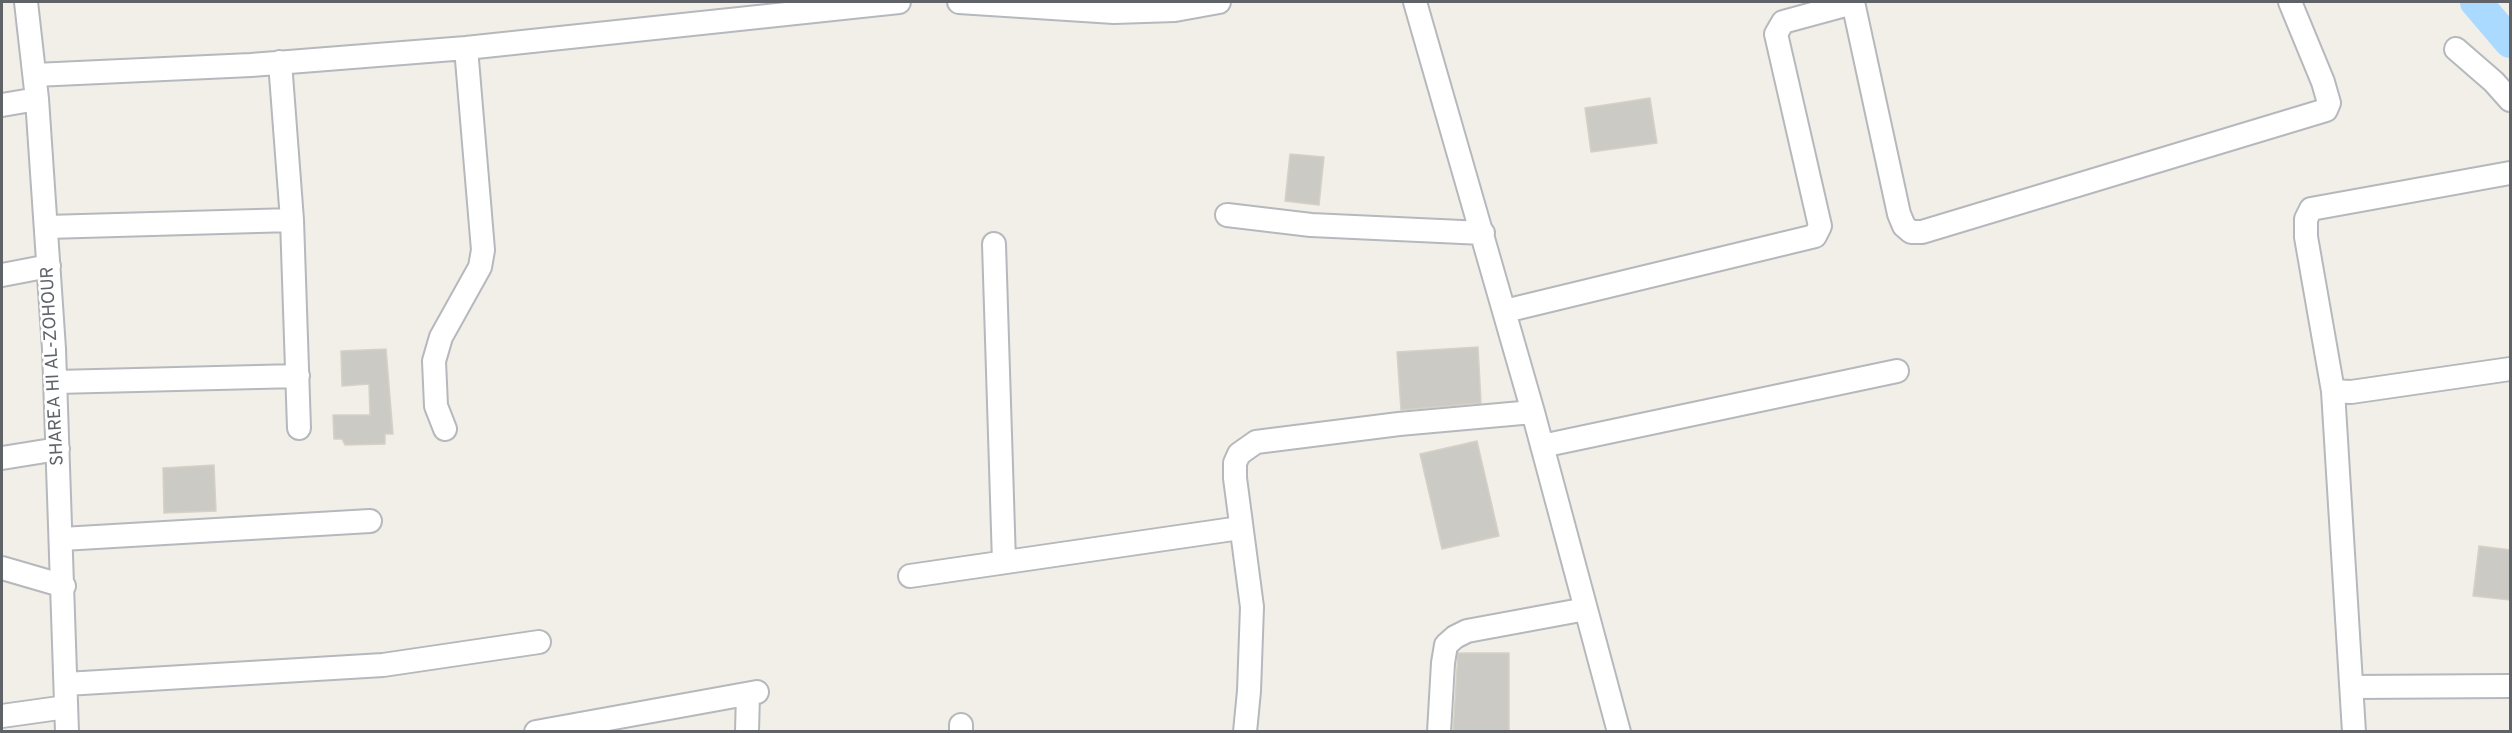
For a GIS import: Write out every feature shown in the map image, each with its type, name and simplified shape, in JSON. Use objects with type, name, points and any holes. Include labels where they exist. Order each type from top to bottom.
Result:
[{"type":"street","name":"SHAREA HI AL-ZOHOUR","points":[[26,2],[37,99],[56,382],[67,732]]},
{"type":"street","points":[[35,75],[280,62],[466,48],[729,10],[899,2]]},
{"type":"street","points":[[959,2],[1114,12],[1175,10],[1219,2]]},
{"type":"street","points":[[1416,2],[1505,311],[1619,732]]},
{"type":"street","points":[[1505,311],[1815,236],[1820,225],[1776,34],[1783,22],[1853,2],[1899,214],[1904,226],[1911,232],[1922,232],[2326,110],[2329,102],[2323,82],[2290,2]]},
{"type":"street","points":[[445,429],[436,406],[434,361],[441,337],[480,267],[483,250],[466,48]]},
{"type":"street","points":[[2456,49],[2511,100]]},
{"type":"street","points":[[280,62],[292,220],[299,428]]},
{"type":"street","points":[[2,105],[37,99]]},
{"type":"street","points":[[2354,732],[2332,392],[2306,237],[2306,219],[2311,208],[2511,173]]},
{"type":"street","points":[[1227,215],[1311,225],[1483,233]]},
{"type":"street","points":[[46,227],[292,220]]},
{"type":"street","points":[[994,244],[1004,562]]},
{"type":"street","points":[[2,275],[49,266]]},
{"type":"street","points":[[2332,392],[2351,392],[2511,369]]},
{"type":"street","points":[[1542,446],[1897,371]]},
{"type":"street","points":[[56,382],[298,376]]},
{"type":"street","points":[[1245,732],[1252,607],[1240,528],[1235,463],[1239,454],[1256,442],[1533,412]]},
{"type":"street","points":[[2,458],[58,449]]},
{"type":"street","points":[[62,540],[370,521]]},
{"type":"street","points":[[910,576],[1240,528]]},
{"type":"street","points":[[2,568],[64,586]]},
{"type":"street","points":[[1438,732],[1446,645],[1455,637],[1467,632],[1586,609]]},
{"type":"street","points":[[66,684],[383,665],[539,642]]},
{"type":"street","points":[[2352,687],[2511,686]]},
{"type":"street","points":[[536,732],[654,721],[753,693],[747,732]]},
{"type":"street","points":[[2,716],[66,706]]},
{"type":"building","points":[[1650,98],[1657,143],[1591,152],[1585,108]]},
{"type":"building","points":[[1290,154],[1324,157],[1319,205],[1285,201]]},
{"type":"building","points":[[1478,347],[1481,403],[1401,410],[1397,352]]},
{"type":"building","points":[[386,349],[393,434],[385,434],[385,444],[345,445],[342,439],[334,439],[333,415],[370,415],[369,384],[342,386],[341,351]]},
{"type":"building","points":[[1477,441],[1499,536],[1442,549],[1420,454]]},
{"type":"building","points":[[214,465],[216,511],[164,513],[163,468]]},
{"type":"building","points":[[2479,546],[2511,550],[2511,600],[2473,596]]},
{"type":"building","points":[[1458,653],[1509,653],[1509,732],[1453,732]]},
{"type":"waterway","points":[[2476,2],[2510,42]]}]
